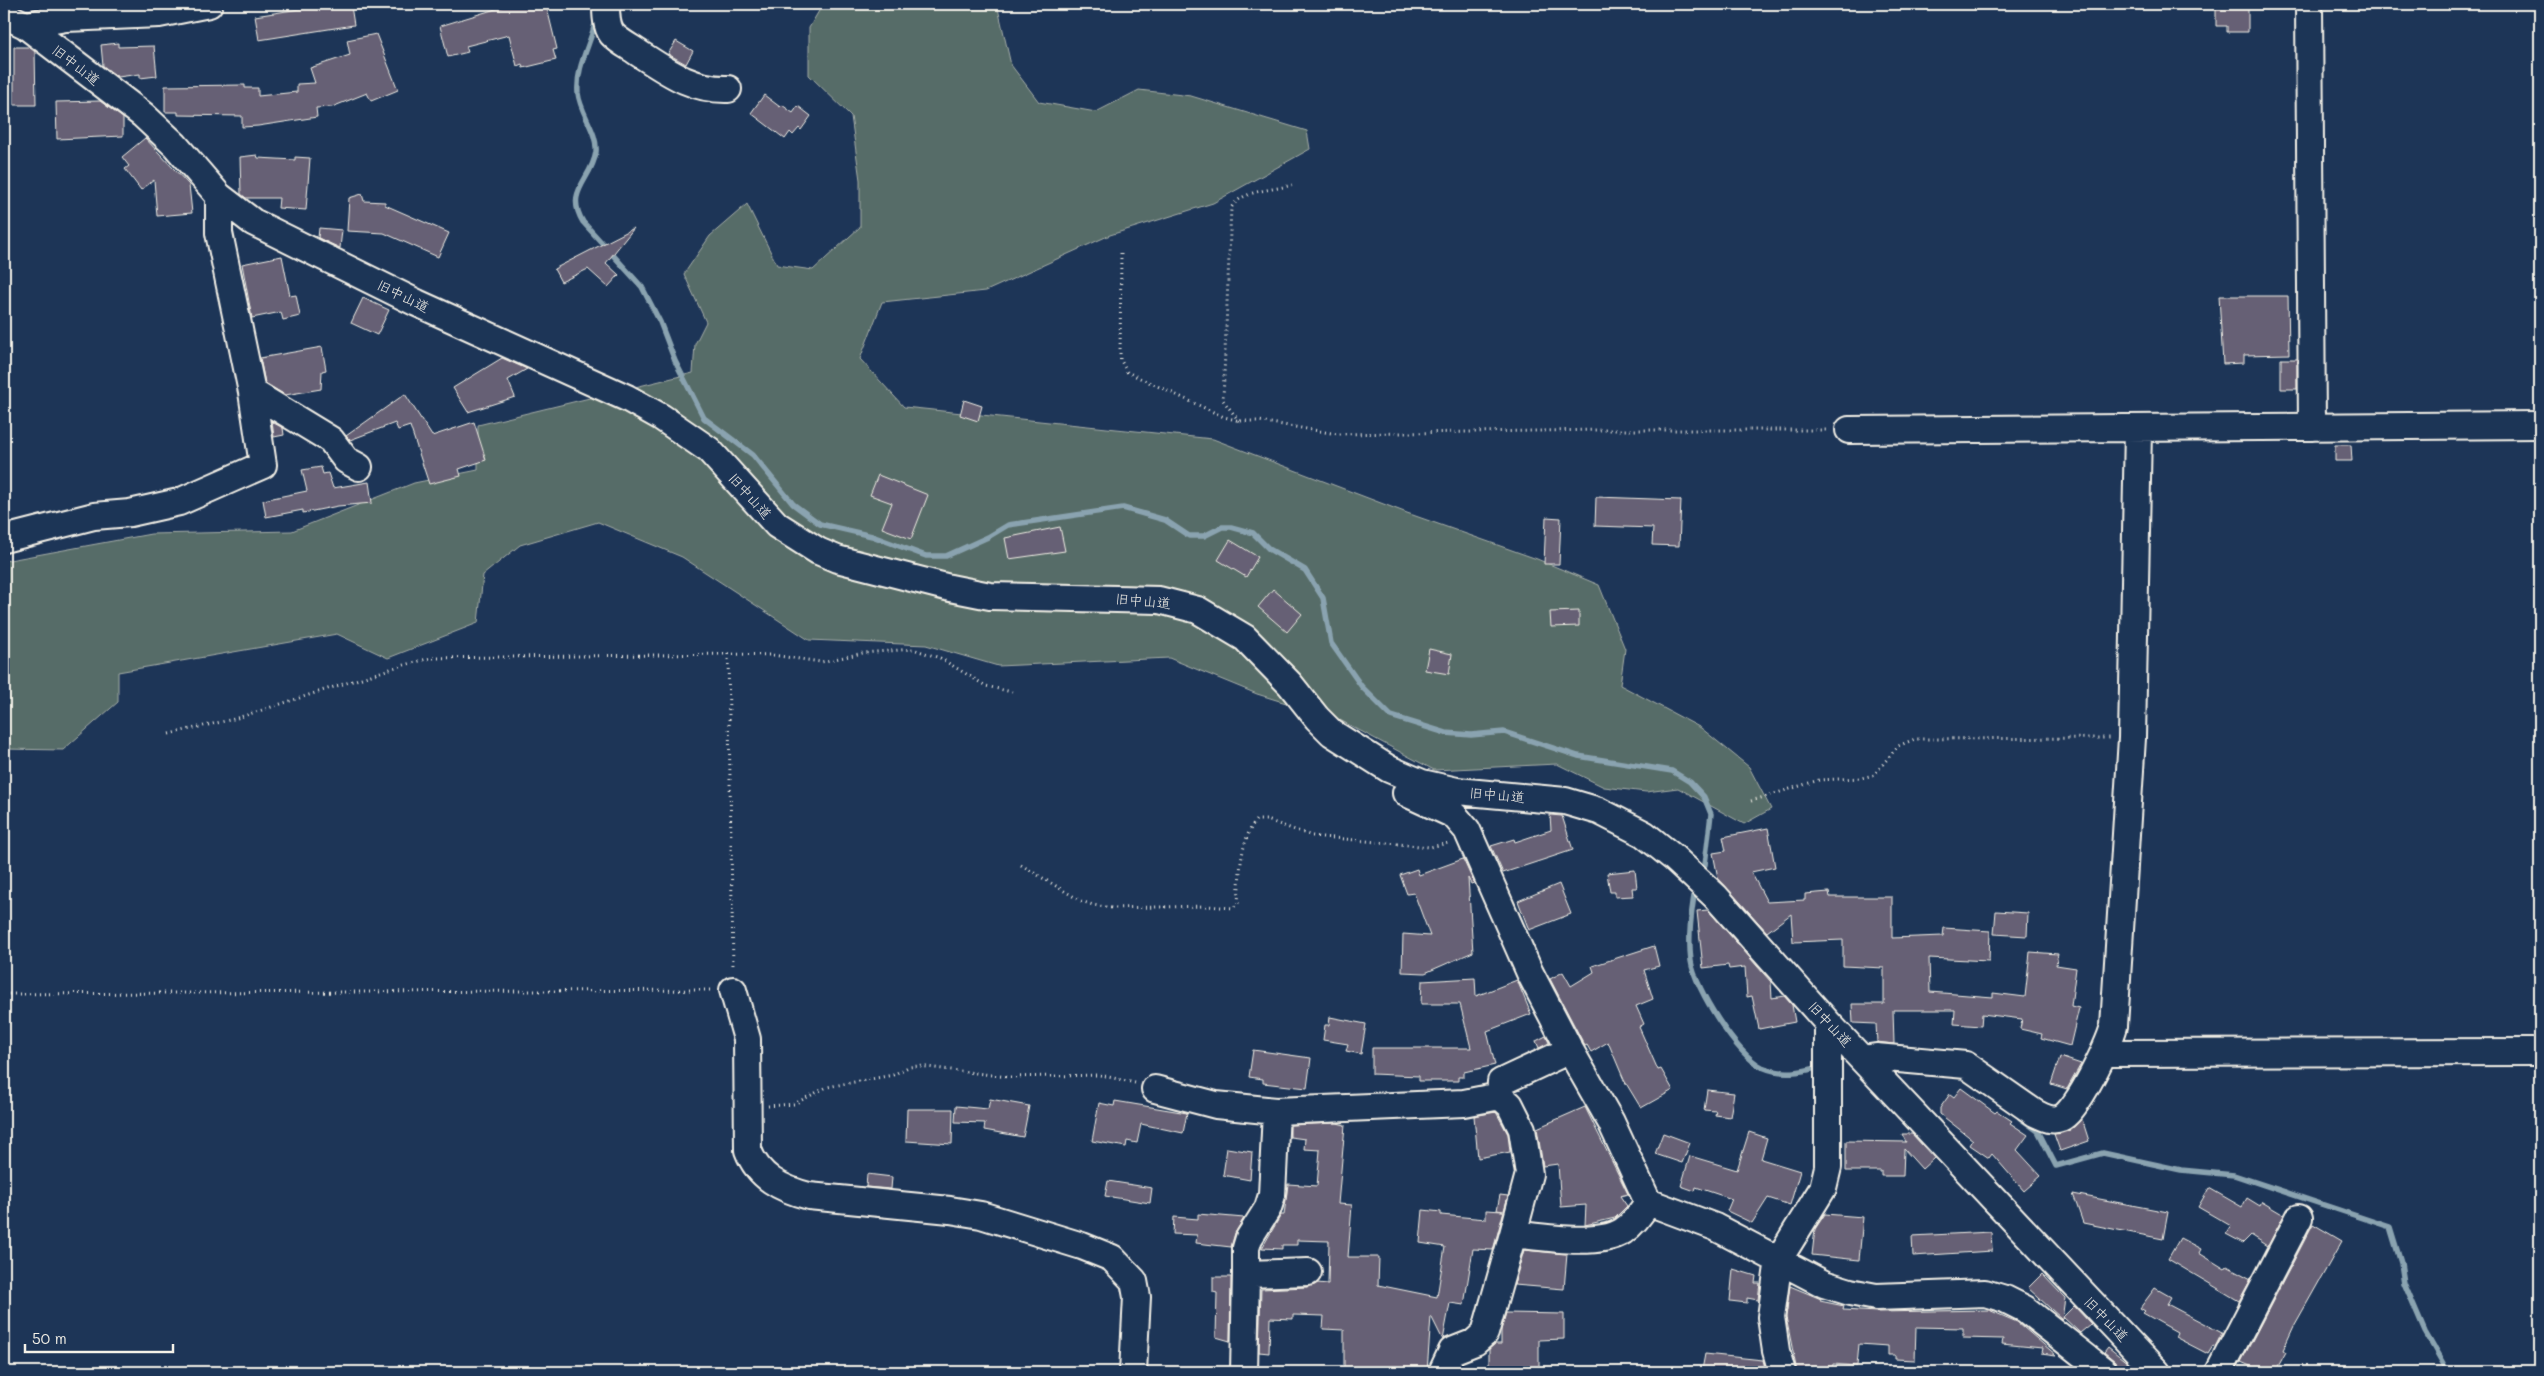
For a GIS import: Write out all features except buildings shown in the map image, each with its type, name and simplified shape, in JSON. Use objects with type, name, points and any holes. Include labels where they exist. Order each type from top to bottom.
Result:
[{"type":"street","points":[[14,20],[160,14],[209,4]]},
{"type":"street","points":[[606,4],[607,20],[612,33],[629,46],[680,80],[697,86],[728,89]]},
{"type":"street","points":[[2309,4],[2312,427]]},
{"type":"street","name":"旧中山道","points":[[14,20],[160,130],[219,196],[245,216],[276,234],[417,303],[627,398],[661,417],[709,450],[777,526],[818,551],[912,578],[990,596],[1030,599],[1159,600],[1198,610],[1214,617],[1245,638],[1290,684],[1316,718],[1352,748],[1389,770],[1439,788],[1565,801],[1600,811],[1627,824],[1657,843],[1694,876],[1828,1023],[2157,1372]]},
{"type":"street","points":[[4,539],[94,516],[130,513],[179,502],[264,465],[252,392],[219,233],[219,196]]},
{"type":"street","points":[[252,392],[331,440],[346,460],[359,468]]},
{"type":"street","points":[[1849,430],[2540,425]]},
{"type":"street","points":[[1863,1059],[1876,1057],[1966,1065],[2047,1119],[2059,1119],[2073,1108],[2104,1053],[2114,1026],[2132,738],[2138,428]]},
{"type":"street","points":[[1352,748],[1350,764],[1356,771],[1448,811],[1461,820],[1471,838],[1530,973],[1570,1050],[1611,1122],[1648,1202],[1715,1227],[1824,1284],[1850,1292],[1876,1297],[1984,1293],[2005,1299],[2037,1318],[2105,1372]]},
{"type":"street","points":[[733,990],[747,1039],[747,1138],[753,1162],[760,1172],[788,1191],[828,1199],[950,1210],[981,1215],[1041,1232],[1112,1258],[1134,1281],[1137,1297],[1132,1372]]},
{"type":"street","points":[[1782,1372],[1776,1351],[1771,1317],[1779,1259],[1822,1188],[1828,1167],[1828,1023]]},
{"type":"street","points":[[1442,1372],[1452,1351],[1475,1342],[1485,1333],[1530,1174],[1522,1129],[1510,1106],[1500,1096],[1501,1082],[1570,1050]]},
{"type":"street","points":[[2104,1053],[2540,1052]]},
{"type":"street","points":[[1155,1089],[1216,1105],[1276,1111],[1464,1103],[1500,1096]]},
{"type":"street","points":[[1244,1372],[1246,1248],[1249,1238],[1268,1208],[1272,1194],[1276,1111]]},
{"type":"street","points":[[1513,1234],[1559,1239],[1606,1238],[1623,1231],[1648,1202]]},
{"type":"street","points":[[2219,1372],[2298,1218]]},
{"type":"street","points":[[1246,1274],[1308,1272]]},
{"type":"path","points":[[1240,421],[1229,410],[1223,400],[1231,208],[1236,199],[1248,194],[1292,185]]},
{"type":"path","points":[[1121,253],[1120,359],[1128,372],[1201,408],[1240,421],[1259,421],[1337,434],[1603,430],[1849,430]]},
{"type":"path","points":[[169,734],[234,719],[384,670],[431,658],[728,654],[772,655],[821,662],[863,653],[913,649],[940,658],[986,686],[1012,692]]},
{"type":"path","points":[[4,994],[733,990],[728,654]]},
{"type":"path","points":[[1752,800],[1819,780],[1861,778],[1874,775],[1898,746],[1914,739],[2132,738]]},
{"type":"path","points":[[1021,865],[1081,901],[1093,905],[1112,908],[1207,906],[1233,908],[1238,903],[1243,849],[1250,828],[1256,820],[1267,820],[1312,836],[1410,843],[1430,847],[1471,838]]},
{"type":"path","points":[[748,1106],[794,1104],[827,1087],[893,1075],[908,1067],[919,1066],[1008,1077],[1100,1075],[1155,1089]]},
{"type":"green space","points":[[823,4],[997,4],[1011,65],[1039,102],[1096,112],[1139,90],[1191,96],[1307,131],[1310,149],[1213,203],[1110,235],[986,291],[882,302],[860,359],[904,407],[1213,439],[1407,513],[1537,559],[1599,585],[1625,649],[1620,685],[1701,728],[1749,767],[1771,809],[1744,824],[1678,788],[1646,792],[1604,787],[1557,764],[1434,770],[1338,719],[1257,694],[1169,658],[998,666],[926,645],[809,640],[682,557],[598,522],[520,545],[483,575],[478,623],[388,658],[337,634],[118,672],[118,702],[63,750],[4,749],[4,561],[151,534],[292,531],[414,483],[478,470],[478,425],[693,373],[695,344],[706,322],[684,274],[710,236],[747,204],[777,265],[813,270],[860,227],[860,180],[851,116],[809,75],[809,28]]},
{"type":"waterway","points":[[596,20],[581,65],[578,83],[579,100],[592,130],[596,152],[594,162],[578,194],[576,202],[578,211],[583,222],[642,287],[660,322],[675,361],[704,418],[753,455],[793,504],[820,524],[872,536],[926,556],[946,556],[988,537],[1008,525],[1123,508],[1165,520],[1189,536],[1204,536],[1222,527],[1231,527],[1253,533],[1269,549],[1305,570],[1323,598],[1331,643],[1362,687],[1391,716],[1446,733],[1471,735],[1504,732],[1578,756],[1672,771],[1690,782],[1704,797],[1711,814],[1705,865]]},
{"type":"waterway","points":[[1695,890],[1690,926],[1691,961],[1700,988],[1730,1036],[1752,1060],[1770,1070],[1792,1072],[1821,1067]]},
{"type":"waterway","points":[[2020,1118],[2038,1131],[2056,1166],[2103,1153],[2181,1170],[2234,1175],[2390,1227],[2401,1263],[2404,1283],[2425,1332],[2448,1372]]}]
